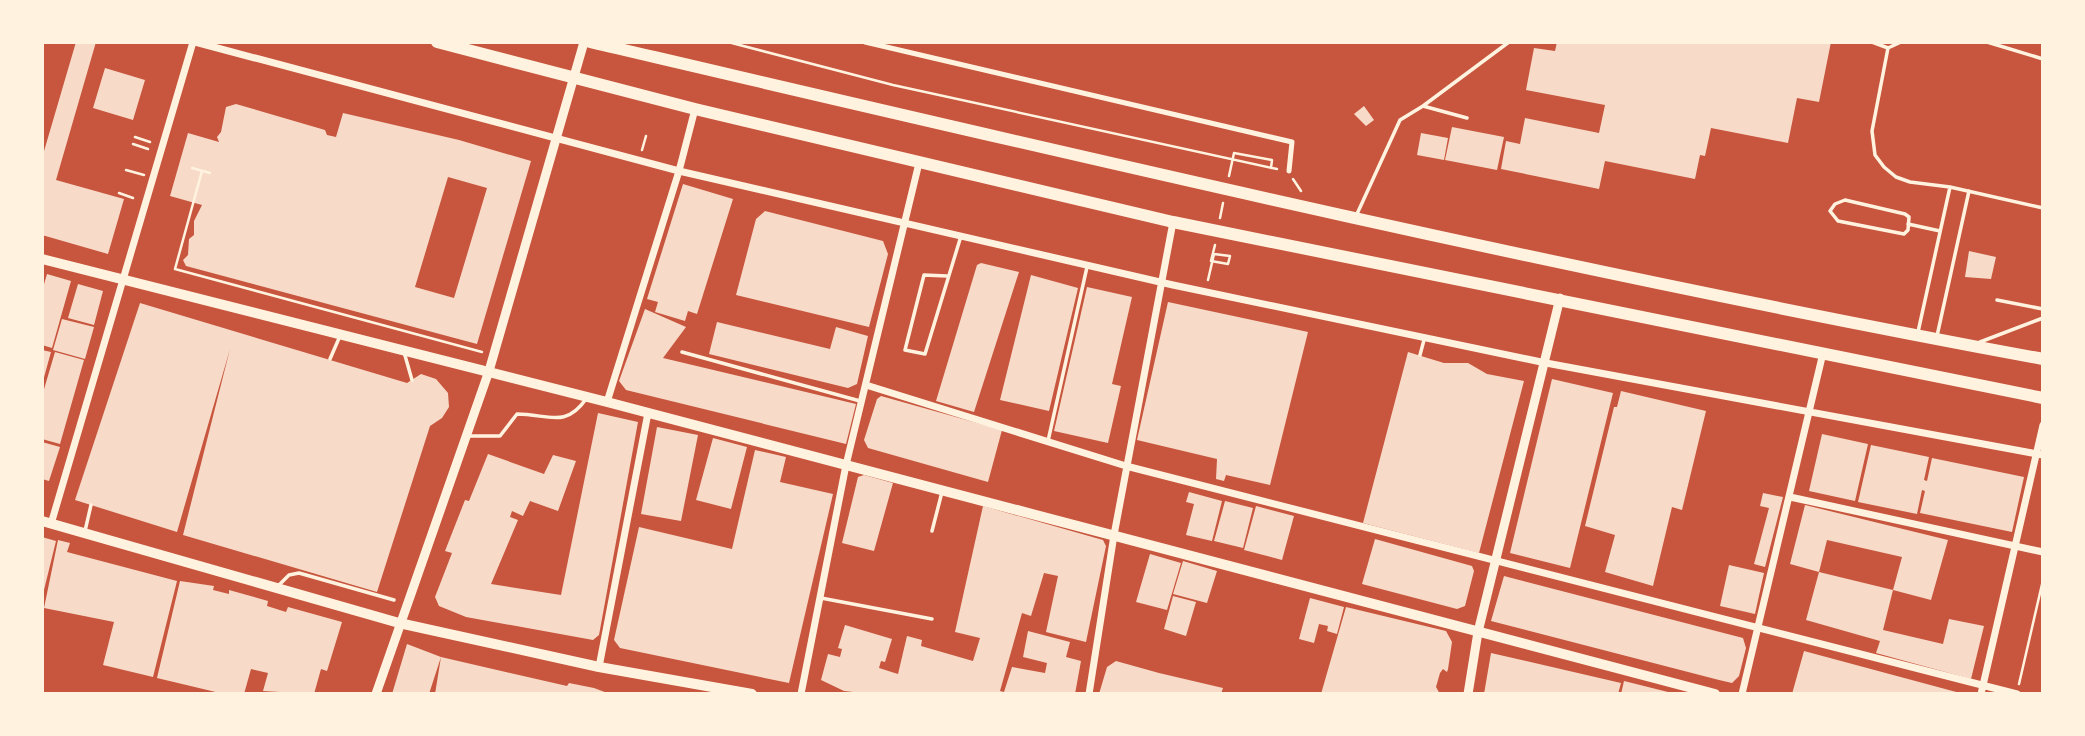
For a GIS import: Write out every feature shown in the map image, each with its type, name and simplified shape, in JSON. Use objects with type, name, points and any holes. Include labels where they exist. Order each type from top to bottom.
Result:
[{"type":"highway","points":[[437,42],[695,109],[1173,222],[2043,398]]},
{"type":"highway","points":[[590,42],[1568,266],[2043,359]]},
{"type":"main road","points":[[42,259],[489,371],[1715,694]]},
{"type":"main road","points":[[47,522],[400,623],[599,667],[752,694]]},
{"type":"street","points":[[47,522],[124,280],[194,42],[679,171],[1162,283],[1546,363],[2039,455]]},
{"type":"street","points":[[376,694],[489,371],[584,42]]},
{"type":"street","points":[[865,42],[1292,142],[1289,171]]},
{"type":"street","points":[[607,402],[679,171],[695,109]]},
{"type":"street","points":[[801,694],[846,465],[919,163]]},
{"type":"street","points":[[1089,694],[1126,466],[1173,222]]},
{"type":"street","points":[[1468,694],[1478,632],[1560,299]]},
{"type":"street","points":[[1742,694],[1823,353]]},
{"type":"street","points":[[866,385],[1126,466],[1759,629],[1982,691],[2017,694]]},
{"type":"street","points":[[599,667],[648,413]]},
{"type":"street","points":[[1982,691],[2015,545],[2039,455],[2043,425]]},
{"type":"street","points":[[1790,497],[2043,552]]},
{"type":"lane","points":[[1355,218],[1400,120],[1509,42]]},
{"type":"lane","points":[[1872,42],[1888,48],[1901,42]]},
{"type":"lane","points":[[1987,42],[2043,59]]},
{"type":"lane","points":[[1888,48],[1871,131],[1875,155],[1896,177],[2043,208]]},
{"type":"lane","points":[[1423,106],[1467,118]]},
{"type":"lane","points":[[1917,335],[1950,187]]},
{"type":"lane","points":[[1937,338],[1969,191]]},
{"type":"lane","points":[[1844,201],[1905,214],[1909,217],[1908,224],[1904,234],[1838,221],[1830,211],[1835,204],[1844,201]]},
{"type":"lane","points":[[1908,224],[1940,231]]},
{"type":"lane","points":[[947,276],[924,275],[905,350],[925,354],[961,236]]},
{"type":"lane","points":[[1048,441],[1087,265]]},
{"type":"lane","points":[[1997,300],[2043,309]]},
{"type":"lane","points":[[1971,346],[2043,318]]},
{"type":"lane","points":[[330,359],[341,334]]},
{"type":"lane","points":[[1420,355],[1425,338]]},
{"type":"lane","points":[[404,350],[407,372],[412,380]]},
{"type":"lane","points":[[682,352],[862,402]]},
{"type":"lane","points":[[467,436],[500,436],[517,414],[563,419],[573,415],[587,397]]},
{"type":"lane","points":[[932,531],[942,490]]},
{"type":"lane","points":[[84,533],[92,505]]},
{"type":"lane","points":[[276,587],[289,575],[299,573],[394,600]]},
{"type":"lane","points":[[821,598],[932,619]]},
{"type":"path","points":[[728,42],[893,85],[1289,171]]},
{"type":"path","points":[[135,137],[140,139]]},
{"type":"path","points":[[133,144],[138,146]]},
{"type":"path","points":[[1228,180],[1234,153],[1272,160],[1270,168]]},
{"type":"path","points":[[192,167],[211,173]]},
{"type":"path","points":[[126,170],[131,172]]},
{"type":"path","points":[[202,171],[175,269],[494,355]]},
{"type":"path","points":[[119,193],[124,195]]},
{"type":"path","points":[[1220,220],[1226,193]]},
{"type":"path","points":[[1205,292],[1214,254],[1230,256],[1228,264],[1211,261],[1217,234]]},
{"type":"path","points":[[2017,694],[2043,580]]},
{"type":"building","points":[[76,42],[96,42],[56,180],[124,199],[108,254],[42,235],[42,158]]},
{"type":"building","points":[[1557,42],[1831,42],[1819,102],[1797,98],[1788,143],[1711,128],[1705,156],[1700,155],[1695,179],[1605,161],[1599,189],[1501,169],[1506,141],[1520,144],[1525,118],[1599,133],[1605,105],[1526,90],[1534,48],[1555,51]]},
{"type":"building","points":[[105,68],[145,80],[133,120],[93,108]]},
{"type":"building","points":[[236,104],[325,130],[327,135],[336,137],[343,113],[459,140],[531,161],[477,344],[186,266],[183,260],[188,255],[189,239],[194,235],[194,221],[202,205],[170,196],[188,133],[219,142],[217,137],[221,132],[226,107]],"holes":[[[448,177],[487,188],[454,298],[415,287]]]},
{"type":"building","points":[[1364,106],[1374,120],[1366,126],[1354,114]]},
{"type":"building","points":[[1452,127],[1504,137],[1497,170],[1445,160]]},
{"type":"building","points":[[1421,133],[1448,138],[1444,160],[1417,155]]},
{"type":"building","points":[[683,184],[733,199],[697,314],[688,311],[685,321],[655,312],[658,302],[647,299]]},
{"type":"building","points":[[765,211],[883,241],[888,254],[869,327],[736,295],[756,219]]},
{"type":"building","points":[[1969,251],[1996,257],[1991,279],[1965,277]]},
{"type":"building","points":[[981,263],[1019,272],[974,412],[936,401],[977,265]]},
{"type":"building","points":[[47,274],[71,281],[52,348],[42,345],[42,291]]},
{"type":"building","points":[[1031,275],[1078,288],[1049,411],[1000,400]]},
{"type":"building","points":[[78,284],[103,291],[94,325],[68,318]]},
{"type":"building","points":[[1087,287],[1132,297],[1112,384],[1121,386],[1108,443],[1054,431]]},
{"type":"building","points":[[1168,302],[1308,332],[1270,485],[1226,475],[1224,481],[1216,479],[1217,459],[1137,440]]},
{"type":"building","points":[[140,303],[407,383],[421,374],[436,379],[448,393],[449,407],[442,418],[430,426],[377,592],[183,535],[230,349],[177,532],[75,500]]},
{"type":"building","points":[[645,309],[686,327],[663,358],[856,404],[846,444],[626,390],[619,381]]},
{"type":"building","points":[[62,319],[94,327],[85,359],[53,350]]},
{"type":"building","points":[[717,322],[830,349],[836,327],[868,336],[857,384],[848,388],[709,354]]},
{"type":"building","points":[[42,350],[51,352],[43,381],[42,381]]},
{"type":"building","points":[[55,352],[84,360],[60,444],[42,439],[42,396]]},
{"type":"building","points":[[1408,352],[1444,363],[1468,363],[1487,374],[1524,381],[1479,553],[1363,523]]},
{"type":"building","points":[[1552,379],[1613,393],[1570,568],[1510,553]]},
{"type":"building","points":[[1621,391],[1706,411],[1682,510],[1672,507],[1653,586],[1605,572],[1615,535],[1585,526],[1614,407],[1617,407]]},
{"type":"building","points":[[881,396],[1002,430],[988,482],[868,448],[864,440],[877,399]]},
{"type":"building","points":[[598,413],[638,422],[599,635],[593,640],[466,617],[439,606],[435,597],[452,553],[445,551],[465,500],[469,501],[488,454],[544,474],[553,455],[576,461],[558,511],[530,501],[523,516],[512,511],[510,517],[518,520],[491,584],[561,595]]},
{"type":"building","points":[[657,427],[698,435],[681,521],[641,514]]},
{"type":"building","points":[[1822,434],[1868,444],[1855,501],[1809,491]]},
{"type":"building","points":[[713,438],[747,447],[731,509],[696,500]]},
{"type":"building","points":[[42,442],[60,447],[49,481],[42,479]]},
{"type":"building","points":[[1871,445],[1929,457],[1924,480],[1927,481],[1932,458],[2024,477],[2012,532],[1920,513],[1925,491],[1922,490],[1917,514],[1858,502]]},
{"type":"building","points":[[755,450],[786,457],[780,482],[833,494],[789,683],[620,648],[614,640],[639,527],[732,549]]},
{"type":"building","points":[[864,475],[893,483],[874,551],[842,543],[858,477]]},
{"type":"building","points":[[1189,492],[1222,501],[1212,541],[1186,535],[1194,504],[1186,502]]},
{"type":"building","points":[[1763,493],[1783,497],[1765,567],[1754,564],[1769,508],[1760,506]]},
{"type":"building","points":[[1225,501],[1253,508],[1243,548],[1214,541]]},
{"type":"building","points":[[1805,505],[1948,540],[1931,600],[1893,590],[1902,557],[1827,540],[1819,572],[1790,564]]},
{"type":"building","points":[[983,506],[1103,540],[1106,546],[1086,642],[1046,632],[1058,576],[1044,573],[1031,616],[1022,613],[1000,691],[1004,692],[1012,667],[1045,673],[1047,663],[1023,657],[1028,631],[1070,642],[1066,657],[1081,661],[1075,694],[872,694],[844,691],[821,680],[828,654],[840,657],[842,649],[838,648],[845,625],[892,639],[885,662],[881,661],[879,668],[898,674],[907,636],[922,640],[921,646],[973,661],[980,638],[955,632]]},
{"type":"building","points":[[1256,506],[1294,516],[1282,560],[1244,550]]},
{"type":"building","points":[[42,537],[56,541],[43,594],[42,594]]},
{"type":"building","points":[[1375,539],[1472,566],[1474,571],[1465,606],[1457,609],[1362,584]]},
{"type":"building","points":[[58,540],[70,543],[67,552],[177,581],[153,677],[103,665],[114,622],[44,608]]},
{"type":"building","points":[[1150,554],[1181,563],[1167,610],[1136,602]]},
{"type":"building","points":[[1183,561],[1217,571],[1207,603],[1173,594]]},
{"type":"building","points":[[1729,565],[1764,573],[1755,614],[1720,606]]},
{"type":"building","points":[[1819,572],[1893,590],[1883,630],[1943,644],[1949,619],[1984,626],[1971,679],[1876,653],[1880,641],[1806,620]]},
{"type":"building","points":[[1504,576],[1743,638],[1746,648],[1739,676],[1732,683],[1491,621]]},
{"type":"building","points":[[180,581],[214,586],[213,590],[229,594],[229,590],[268,601],[267,606],[286,612],[288,607],[342,622],[327,671],[321,669],[314,694],[263,691],[268,673],[251,669],[244,694],[224,694],[157,678]]},
{"type":"building","points":[[1173,596],[1196,602],[1186,636],[1164,629]]},
{"type":"building","points":[[1310,598],[1344,607],[1337,634],[1327,631],[1328,626],[1319,624],[1314,643],[1299,639]]},
{"type":"building","points":[[1346,607],[1446,631],[1452,642],[1447,672],[1443,669],[1440,673],[1436,687],[1440,694],[1321,694]]},
{"type":"building","points":[[407,644],[441,657],[429,694],[392,694]]},
{"type":"building","points":[[1804,651],[1960,693],[1960,694],[1792,694]]},
{"type":"building","points":[[1491,653],[1621,683],[1618,694],[1484,694]]},
{"type":"building","points":[[441,657],[567,686],[569,683],[594,688],[610,694],[435,694]]},
{"type":"building","points":[[1116,661],[1223,688],[1221,694],[1099,694],[1107,667]]},
{"type":"building","points":[[1624,681],[1672,693],[1672,694],[1621,694]]}]
